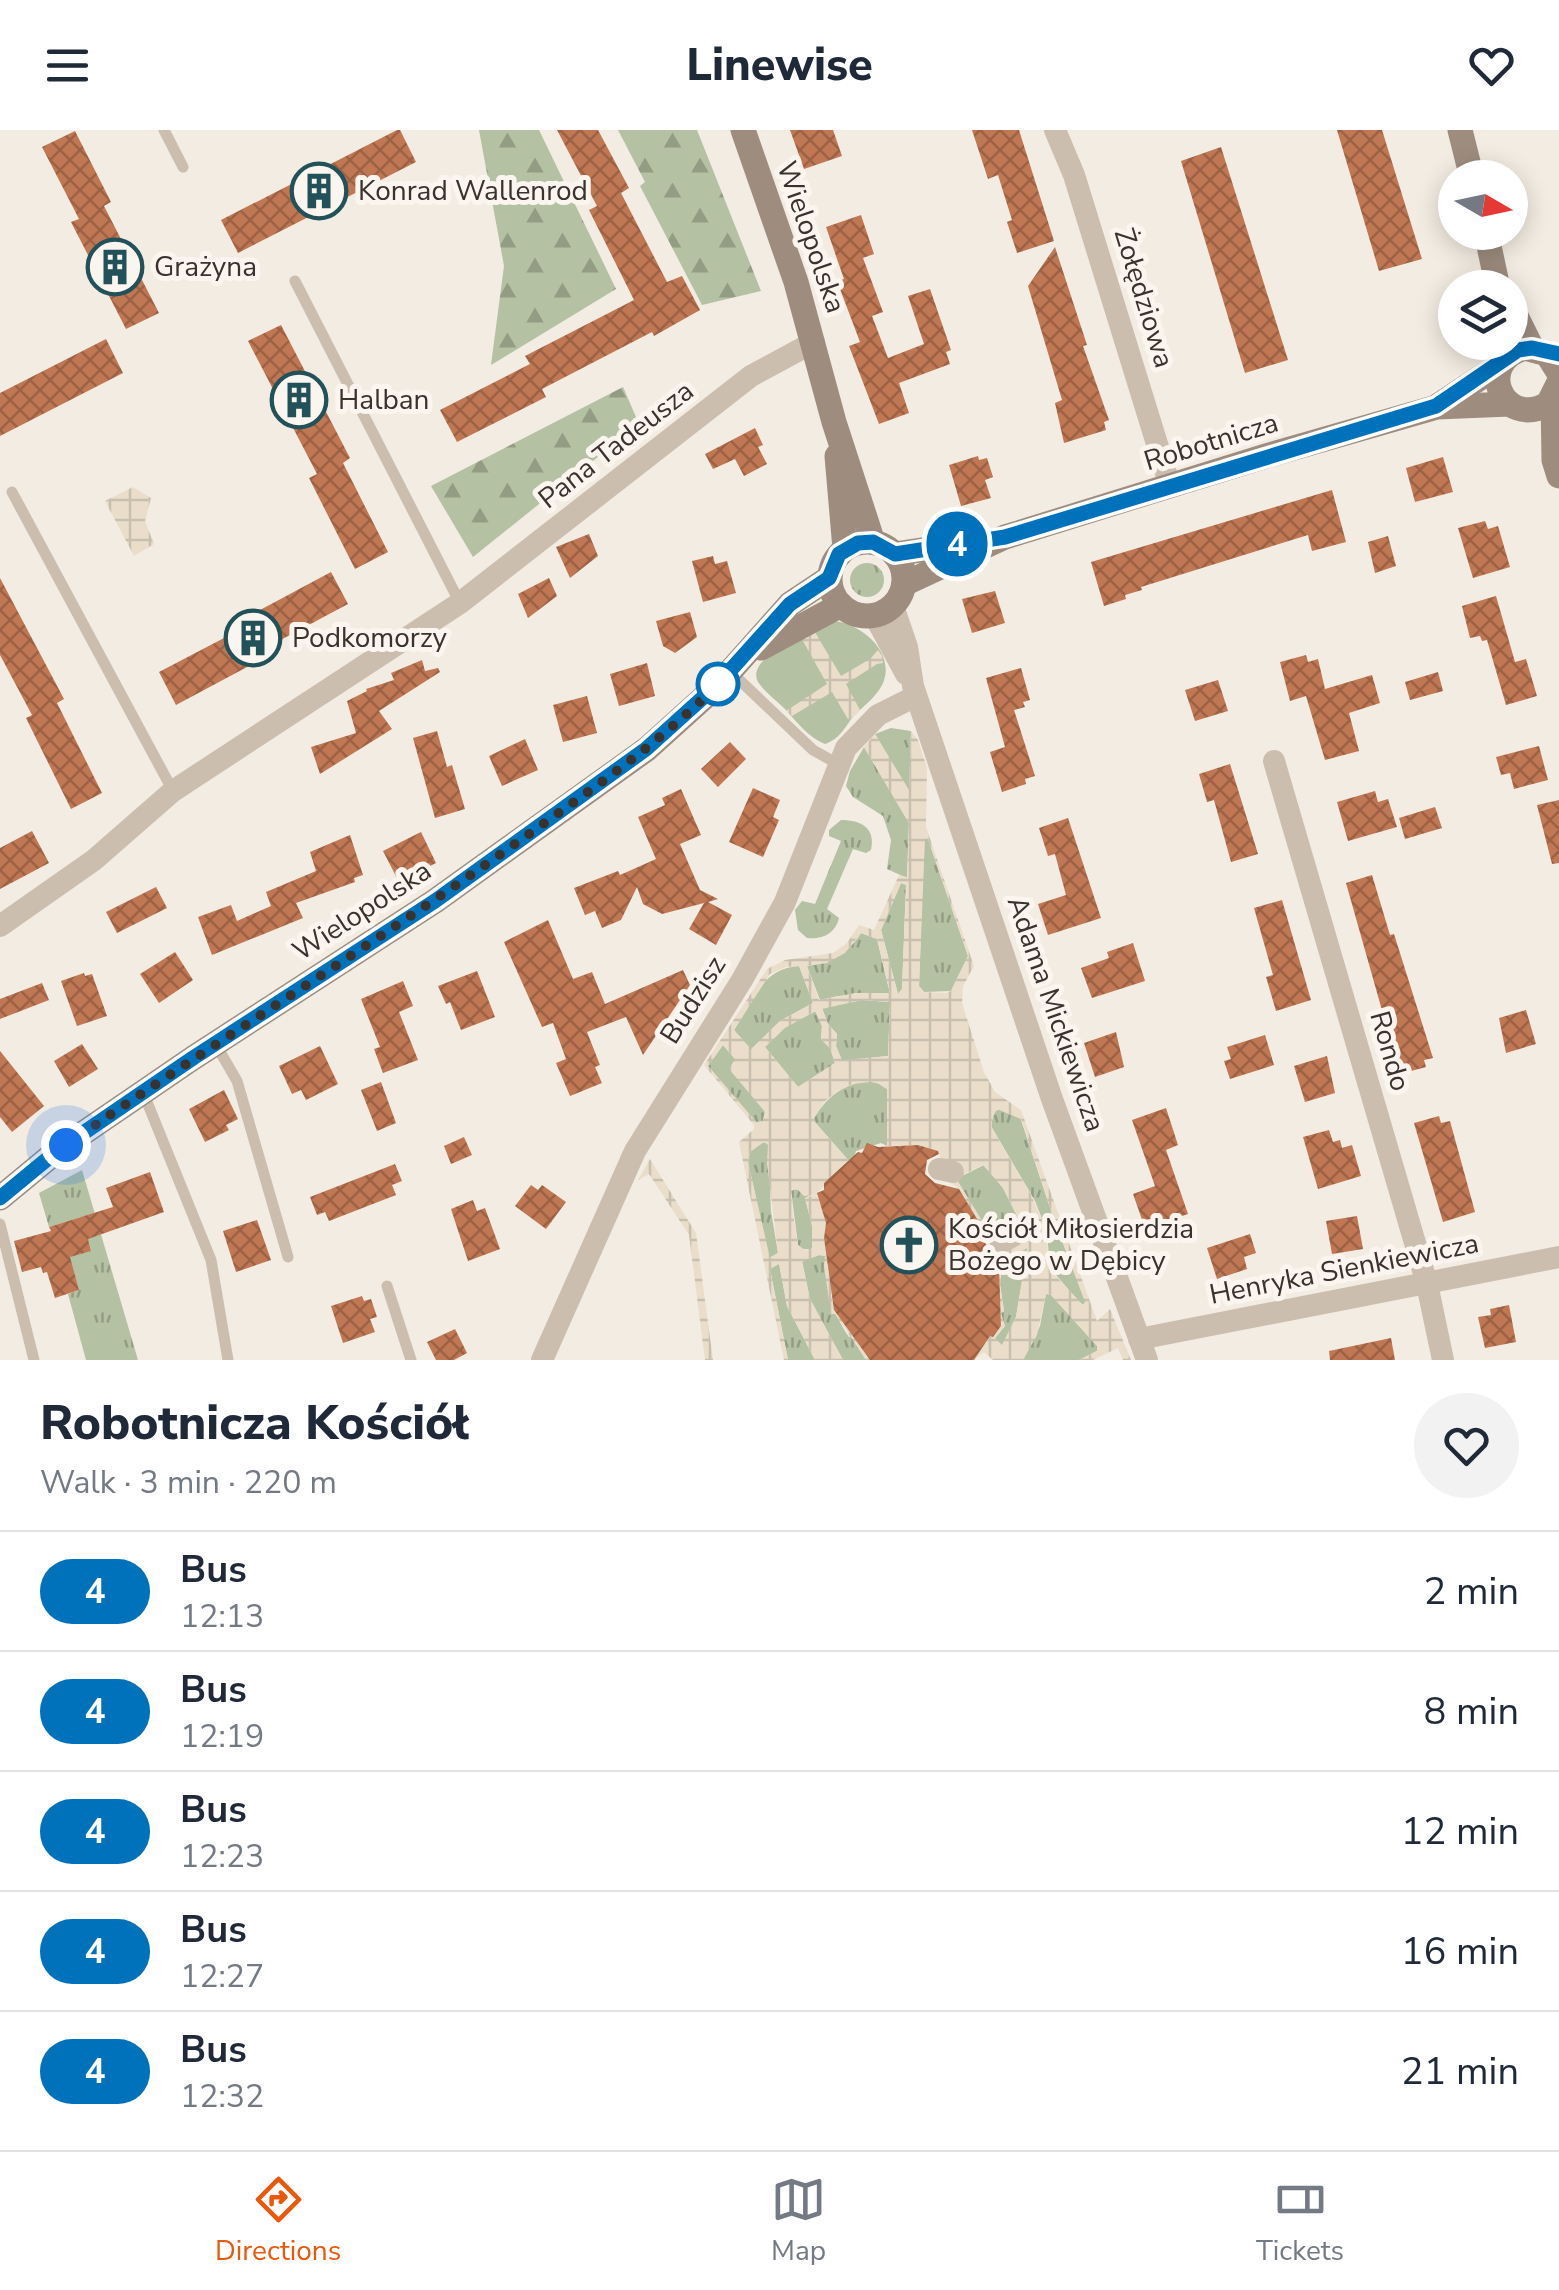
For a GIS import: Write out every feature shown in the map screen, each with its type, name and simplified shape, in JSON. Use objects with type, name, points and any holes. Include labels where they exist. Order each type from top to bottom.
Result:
[{"type":"street","name":"Wielopolska","points":[[743,130],[814,342],[834,422],[884,548]]},
{"type":"street","name":"Żołędziowa","points":[[1055,130],[1074,175],[1170,486]]},
{"type":"street","points":[[1460,130],[1468,160]]},
{"type":"street","points":[[1528,333],[1553,374],[1557,468]]},
{"type":"street","name":"Pana Tadeusza","points":[[0,926],[94,860],[174,792],[460,603],[751,376],[814,342]]},
{"type":"street","points":[[1528,357],[1553,374]]},
{"type":"street","name":"Robotnicza","points":[[1436,406],[1497,360]]},
{"type":"street","points":[[1503,360],[1499,388],[1557,468]]},
{"type":"street","points":[[1513,406],[1536,409],[1553,374]]},
{"type":"street","name":"Robotnicza","points":[[884,548],[1005,537],[1436,406],[1513,406]]},
{"type":"street","name":"Wielopolska","points":[[834,422],[845,549]]},
{"type":"street","name":"Robotnicza","points":[[890,602],[1005,537]]},
{"type":"street","points":[[858,543],[884,548],[902,567],[890,602],[858,615],[841,605],[834,595],[829,578],[833,564],[845,549],[858,543]]},
{"type":"street","name":"Wielopolska","points":[[0,1198],[57,1151],[435,901],[632,760],[737,665],[790,604],[829,578]]},
{"type":"street","name":"Adama Mickiewicza","points":[[890,602],[915,691],[1052,1099],[1143,1350]]},
{"type":"street","name":"Wielopolska","points":[[737,665],[841,605]]},
{"type":"street","name":"Budzisz","points":[[542,1360],[635,1151],[742,980],[785,902],[838,764],[862,728],[915,691]]},
{"type":"street","name":"Rondo","points":[[1274,760],[1426,1284],[1443,1360]]},
{"type":"street","name":"Henryka Sienkiewicza","points":[[1143,1350],[1559,1257]]},
{"type":"lane","points":[[164,130],[183,168]]},
{"type":"lane","points":[[295,282],[460,603]]},
{"type":"lane","points":[[12,492],[174,792]]},
{"type":"lane","points":[[737,665],[813,750],[838,764]]},
{"type":"lane","points":[[215,1043],[237,1081],[288,1258]]},
{"type":"lane","points":[[143,1092],[211,1260],[228,1360]]},
{"type":"lane","points":[[0,1224],[34,1360]]},
{"type":"lane","points":[[387,1286],[411,1360]]},
{"type":"green space","points":[[479,130],[539,130],[616,289],[491,365],[504,266]]},
{"type":"green space","points":[[618,130],[697,130],[761,291],[702,305],[640,186],[645,182]]},
{"type":"green space","points":[[623,387],[639,424],[473,557],[431,486]]},
{"type":"green space","points":[[867,563],[879,568],[884,580],[879,592],[867,597],[855,592],[850,580],[855,568]]},
{"type":"green space","points":[[833,621],[855,628],[875,643],[885,663],[885,675],[875,695],[838,736],[825,744],[808,733],[762,687],[757,671],[763,661],[785,644]]},
{"type":"green space","points":[[891,728],[911,731],[909,792],[875,734]]},
{"type":"green space","points":[[864,747],[909,823],[907,878],[887,869],[891,840],[883,816],[853,797],[846,786]]},
{"type":"green space","points":[[841,820],[855,822],[869,831],[871,850],[866,853],[853,849],[827,909],[839,918],[835,928],[823,937],[807,938],[798,930],[795,910],[802,901],[815,904],[841,841],[829,836],[829,830]]},
{"type":"green space","points":[[924,839],[928,839],[968,956],[951,991],[924,992],[919,986]]},
{"type":"green space","points":[[901,883],[906,885],[902,989],[898,994],[881,930]]},
{"type":"green space","points":[[861,933],[877,939],[890,994],[820,1000],[807,966],[838,956]]},
{"type":"green space","points":[[799,966],[813,1003],[780,1021],[751,1050],[734,1030],[767,980],[786,968]]},
{"type":"green space","points":[[862,1000],[890,1002],[888,1056],[842,1061],[836,1046],[837,1034],[822,1008]]},
{"type":"green space","points":[[816,1011],[822,1026],[821,1039],[830,1048],[835,1063],[798,1087],[765,1047],[785,1027]]},
{"type":"green space","points":[[723,1045],[765,1112],[764,1121],[756,1122],[708,1066]]},
{"type":"green space","points":[[861,1082],[876,1082],[887,1089],[887,1146],[881,1143],[856,1151],[849,1161],[813,1120],[833,1096]]},
{"type":"green space","points":[[999,1109],[1020,1117],[1055,1223],[1045,1226],[1035,1201],[991,1126],[994,1112]]},
{"type":"green space","points":[[761,1142],[768,1143],[771,1211],[778,1253],[769,1258],[748,1162],[750,1152]]},
{"type":"green space","points":[[984,1165],[1003,1188],[1026,1234],[1000,1250],[956,1179]]},
{"type":"green space","points":[[82,1170],[138,1360],[86,1360],[68,1294],[79,1290],[73,1270],[59,1260],[91,1250],[81,1217],[49,1227],[39,1193]]},
{"type":"green space","points":[[791,1190],[815,1193],[805,1198],[812,1226],[812,1249],[798,1245]]},
{"type":"green space","points":[[1058,1230],[1085,1305],[1050,1268],[1047,1233]]},
{"type":"green space","points":[[1028,1247],[1016,1317],[1002,1346],[995,1338],[1005,1326],[1000,1313],[1004,1311],[1002,1264]]},
{"type":"green space","points":[[826,1256],[838,1317],[866,1360],[843,1360],[810,1299],[802,1261]]},
{"type":"green space","points":[[779,1263],[787,1306],[815,1360],[788,1360],[770,1269]]},
{"type":"green space","points":[[1046,1294],[1097,1346],[1097,1351],[1079,1360],[1023,1360],[1040,1326]]},
{"type":"shaded area","points":[[133,487],[151,498],[145,521],[154,544],[134,556],[105,501]]},
{"type":"shaded area","points":[[812,627],[841,676],[878,650],[882,656],[883,663],[846,684],[860,710],[849,721],[832,692],[792,716],[786,711],[827,684],[799,634]]},
{"type":"shaded area","points":[[911,731],[927,768],[926,827],[974,966],[963,986],[962,1003],[984,1072],[995,1092],[1021,1110],[1097,1321],[1110,1309],[1131,1360],[1123,1360],[1118,1348],[1093,1360],[1079,1360],[1097,1351],[1097,1346],[1046,1294],[1037,1335],[1023,1360],[993,1360],[984,1352],[974,1360],[1002,1325],[997,1311],[997,1251],[965,1206],[967,1202],[959,1189],[949,1181],[938,1151],[918,1145],[887,1146],[887,1089],[871,1082],[852,1084],[836,1092],[813,1120],[849,1161],[817,1193],[826,1223],[824,1238],[830,1253],[830,1280],[834,1281],[834,1309],[873,1360],[866,1360],[835,1314],[831,1314],[825,1256],[819,1255],[802,1262],[810,1299],[843,1360],[815,1360],[787,1306],[779,1264],[770,1269],[788,1360],[784,1360],[739,1142],[754,1125],[704,1065],[767,969],[785,960],[833,953],[847,943],[859,925],[874,930],[899,875],[907,877],[909,823],[864,747],[875,734],[909,790]],"holes":[[[925,839],[968,956],[951,991],[924,992],[919,986]],[[901,883],[906,885],[902,989],[898,994],[881,930]],[[861,933],[877,939],[890,993],[855,993],[819,1000],[807,966],[827,963],[845,953]],[[799,966],[813,1003],[780,1021],[751,1049],[734,1030],[770,974]],[[862,1000],[890,1002],[888,1056],[842,1060],[836,1046],[837,1035],[822,1009]],[[815,1011],[822,1026],[821,1039],[830,1048],[835,1063],[798,1087],[765,1047],[785,1028]],[[723,1045],[735,1059],[729,1069],[765,1112],[762,1122],[756,1122],[708,1066]],[[997,1109],[1021,1119],[1055,1223],[1045,1226],[992,1128]],[[764,1142],[768,1145],[778,1253],[770,1258],[748,1162],[750,1152]],[[983,1165],[1003,1188],[1026,1233],[999,1250],[956,1178]],[[791,1191],[815,1195],[805,1198],[812,1226],[812,1248],[805,1250],[798,1245]],[[1058,1230],[1083,1305],[1048,1264],[1047,1233]],[[1027,1248],[1016,1317],[1002,1345],[995,1338],[1005,1326],[1001,1313],[1002,1264]]]},
{"type":"shaded area","points":[[650,1159],[696,1233],[713,1360],[705,1360],[689,1235],[649,1174],[638,1180]]},
{"type":"building","name":"Konrad Wallenrod","points":[[397,130],[416,162],[238,253],[221,220]]},
{"type":"building","points":[[557,130],[598,130],[629,188],[621,193],[667,282],[682,276],[700,310],[542,389],[546,397],[457,442],[440,410],[530,364],[525,356],[634,300],[589,210],[597,206]]},
{"type":"building","points":[[790,130],[833,130],[842,156],[804,169]]},
{"type":"building","points":[[972,130],[1019,130],[1054,241],[1017,253],[998,175],[988,179]]},
{"type":"building","points":[[1337,130],[1382,130],[1422,259],[1379,271]]},
{"type":"building","name":"Grażyna","points":[[75,131],[111,202],[104,206],[159,313],[126,329],[71,222],[79,219],[42,147]]},
{"type":"building","points":[[1221,147],[1288,360],[1245,373],[1181,161]]},
{"type":"building","points":[[861,215],[874,254],[863,258],[883,312],[872,316],[888,358],[924,344],[908,296],[930,289],[951,350],[946,352],[950,364],[899,383],[909,413],[879,424],[849,346],[860,342],[837,281],[844,279],[826,227]]},
{"type":"building","points":[[1055,247],[1109,420],[1104,422],[1106,430],[1064,443],[1055,403],[1062,400],[1028,286]]},
{"type":"building","name":"Halban","points":[[281,325],[350,458],[343,463],[388,552],[355,569],[309,478],[317,474],[248,341]]},
{"type":"building","points":[[106,339],[123,373],[0,436],[0,393]]},
{"type":"building","points":[[755,428],[763,445],[758,447],[767,464],[744,476],[735,459],[713,469],[705,454]]},
{"type":"building","points":[[978,456],[979,460],[987,458],[993,477],[985,480],[991,498],[961,506],[949,465]]},
{"type":"building","points":[[1443,457],[1453,492],[1415,502],[1406,468]]},
{"type":"building","points":[[1332,490],[1346,542],[1312,551],[1308,535],[1141,587],[1142,590],[1125,595],[1126,599],[1104,606],[1091,562]]},
{"type":"building","points":[[1485,521],[1488,529],[1498,526],[1510,567],[1473,578],[1458,528]]},
{"type":"building","points":[[589,534],[598,556],[570,578],[556,547]]},
{"type":"building","points":[[1388,536],[1396,566],[1375,573],[1368,542]]},
{"type":"building","points":[[713,556],[715,564],[727,561],[736,593],[703,602],[692,561]]},
{"type":"building","name":"Podkomorzy","points":[[331,572],[348,604],[260,651],[264,658],[176,705],[159,672],[247,626],[243,619]]},
{"type":"building","points":[[0,578],[64,699],[57,703],[102,793],[71,809],[26,718],[32,715],[0,655]]},
{"type":"building","points":[[549,578],[557,596],[528,618],[518,594]]},
{"type":"building","points":[[995,591],[1005,623],[972,633],[962,599]]},
{"type":"building","points":[[1496,596],[1515,662],[1526,659],[1537,696],[1506,705],[1487,640],[1482,641],[1480,636],[1470,638],[1462,606]]},
{"type":"building","points":[[690,612],[697,637],[675,653],[663,646],[656,621]]},
{"type":"building","points":[[1306,655],[1308,662],[1318,659],[1325,689],[1372,675],[1380,703],[1349,713],[1359,751],[1325,760],[1306,696],[1290,701],[1280,662]]},
{"type":"building","points":[[422,660],[425,671],[438,668],[440,672],[379,711],[392,729],[320,774],[311,747],[356,733],[347,701],[366,689],[394,680],[391,673]]},
{"type":"building","points":[[647,663],[655,696],[619,706],[610,674]]},
{"type":"building","points":[[1021,668],[1030,700],[1023,702],[1025,707],[1014,710],[1035,776],[1025,779],[1026,784],[1002,792],[990,752],[1005,747],[986,678]]},
{"type":"building","points":[[1438,672],[1443,691],[1410,700],[1405,682]]},
{"type":"building","points":[[1218,680],[1228,711],[1195,721],[1185,690]]},
{"type":"building","points":[[587,696],[597,733],[563,742],[553,705]]},
{"type":"building","points":[[437,731],[465,809],[435,818],[413,738]]},
{"type":"building","points":[[525,739],[538,770],[502,786],[489,756]]},
{"type":"building","points":[[730,742],[746,759],[718,787],[701,769]]},
{"type":"building","points":[[1539,746],[1548,780],[1514,789],[1510,773],[1501,775],[1496,757]]},
{"type":"building","points":[[1230,764],[1258,854],[1231,862],[1214,800],[1207,802],[1199,774]]},
{"type":"building","points":[[753,788],[780,800],[773,817],[779,820],[763,857],[729,842]]},
{"type":"building","points":[[681,789],[701,835],[680,844],[700,890],[718,899],[708,902],[732,915],[716,945],[689,929],[704,903],[662,914],[643,904],[637,887],[621,920],[602,928],[595,911],[585,915],[574,888],[618,871],[620,875],[656,859],[638,817],[665,805],[662,798]]},
{"type":"building","points":[[1375,791],[1378,802],[1388,799],[1397,827],[1348,841],[1337,802]]},
{"type":"building","points":[[1559,800],[1559,863],[1552,864],[1537,805]]},
{"type":"building","points":[[1435,807],[1442,828],[1405,839],[1399,818]]},
{"type":"building","points":[[1068,818],[1101,918],[1048,935],[1038,904],[1066,895],[1055,854],[1048,856],[1039,828]]},
{"type":"building","points":[[32,831],[49,863],[0,889],[0,848]]},
{"type":"building","points":[[421,832],[436,863],[399,882],[383,851]]},
{"type":"building","points":[[350,835],[363,875],[354,878],[355,882],[296,903],[303,918],[212,955],[198,917],[231,905],[237,921],[271,906],[266,892],[316,871],[310,852]]},
{"type":"building","points":[[1372,875],[1433,1058],[1424,1060],[1426,1067],[1400,1074],[1346,883]]},
{"type":"building","points":[[156,887],[167,908],[117,933],[106,912]]},
{"type":"building","points":[[1282,900],[1311,1000],[1276,1011],[1266,977],[1273,975],[1254,908]]},
{"type":"building","points":[[548,920],[573,979],[592,972],[605,1004],[683,970],[690,985],[643,1055],[626,1017],[587,1032],[600,1065],[595,1067],[602,1083],[570,1096],[556,1063],[566,1059],[553,1023],[542,1027],[504,942]]},
{"type":"building","points":[[1133,943],[1145,981],[1092,998],[1081,968],[1109,958],[1107,952]]},
{"type":"building","points":[[175,952],[193,980],[159,1003],[140,974]]},
{"type":"building","points":[[477,971],[495,1017],[461,1030],[450,1002],[446,1004],[438,986]]},
{"type":"building","points":[[92,974],[107,1016],[77,1026],[61,981]]},
{"type":"building","points":[[403,981],[413,1006],[399,1012],[418,1060],[383,1073],[374,1049],[380,1047],[361,999]]},
{"type":"building","points":[[42,983],[49,1000],[0,1019],[0,999]]},
{"type":"building","points":[[1526,1010],[1536,1044],[1506,1053],[1499,1018]]},
{"type":"building","points":[[1116,1032],[1124,1067],[1095,1077],[1084,1043]]},
{"type":"building","points":[[1265,1035],[1274,1065],[1230,1079],[1224,1061],[1231,1059],[1227,1047]]},
{"type":"building","points":[[82,1044],[98,1069],[69,1087],[54,1061]]},
{"type":"building","points":[[320,1046],[338,1084],[306,1100],[301,1090],[292,1094],[279,1066]]},
{"type":"building","points":[[0,1051],[44,1106],[12,1132],[0,1117]]},
{"type":"building","points":[[1327,1056],[1335,1093],[1305,1102],[1294,1066]]},
{"type":"building","points":[[381,1082],[396,1123],[377,1131],[361,1090]]},
{"type":"building","points":[[224,1090],[238,1119],[226,1125],[229,1130],[205,1142],[189,1109]]},
{"type":"building","points":[[1166,1108],[1178,1145],[1166,1150],[1188,1214],[1145,1228],[1133,1194],[1155,1186],[1132,1120]]},
{"type":"building","points":[[1439,1116],[1441,1123],[1450,1121],[1475,1212],[1443,1222],[1414,1123]]},
{"type":"building","points":[[1329,1130],[1333,1142],[1340,1140],[1342,1148],[1352,1145],[1361,1176],[1318,1189],[1303,1137]]},
{"type":"building","points":[[464,1137],[472,1155],[451,1164],[444,1146]]},
{"type":"building","name":"Kościół Miłosierdzia Bożego w Dębicy","points":[[867,1143],[878,1147],[918,1145],[938,1151],[927,1160],[925,1174],[935,1183],[959,1189],[985,1232],[984,1241],[999,1266],[1001,1326],[974,1360],[870,1360],[834,1310],[824,1238],[826,1223],[817,1193],[858,1152],[862,1153]]},
{"type":"building","points":[[395,1164],[402,1181],[392,1185],[396,1195],[329,1221],[325,1212],[317,1215],[310,1197]]},
{"type":"building","points":[[150,1172],[164,1212],[88,1239],[91,1251],[70,1257],[79,1290],[55,1298],[47,1272],[43,1273],[41,1267],[22,1272],[14,1241],[113,1207],[106,1188]]},
{"type":"building","points":[[531,1185],[538,1190],[542,1185],[566,1202],[546,1229],[515,1206]]},
{"type":"building","points":[[473,1200],[477,1211],[485,1208],[500,1249],[468,1261],[451,1209]]},
{"type":"building","points":[[1357,1216],[1363,1249],[1332,1254],[1326,1221]]},
{"type":"building","points":[[257,1220],[271,1260],[236,1272],[223,1231]]},
{"type":"building","points":[[1250,1234],[1256,1253],[1244,1257],[1247,1269],[1217,1279],[1207,1248]]},
{"type":"building","points":[[362,1296],[364,1301],[371,1299],[377,1317],[370,1319],[375,1332],[343,1343],[331,1306]]},
{"type":"building","points":[[1509,1305],[1516,1342],[1485,1348],[1478,1317],[1491,1315],[1490,1309]]},
{"type":"building","points":[[455,1329],[467,1353],[454,1360],[436,1360],[427,1342]]},
{"type":"building","points":[[1391,1338],[1395,1360],[1330,1360],[1329,1351]]},
{"type":"bus line","name":"4","points":[[0,1198],[57,1151],[435,901],[646,749],[744,658],[790,604],[829,578],[833,564],[845,549],[873,542],[895,554],[1005,537],[1436,406],[1518,350],[1532,348],[1559,354]]},
{"type":"place","name":"Konrad Wallenrod","points":[[319,191]]},
{"type":"place","name":"Grażyna","points":[[115,267]]},
{"type":"place","name":"Halban","points":[[299,400]]},
{"type":"place","name":"Podkomorzy","points":[[253,638]]},
{"type":"place","name":"Kościół Miłosierdzia Bożego w Dębicy","points":[[909,1245]]},
{"type":"route","points":[[66,1145],[435,901],[646,749],[718,684]]}]
